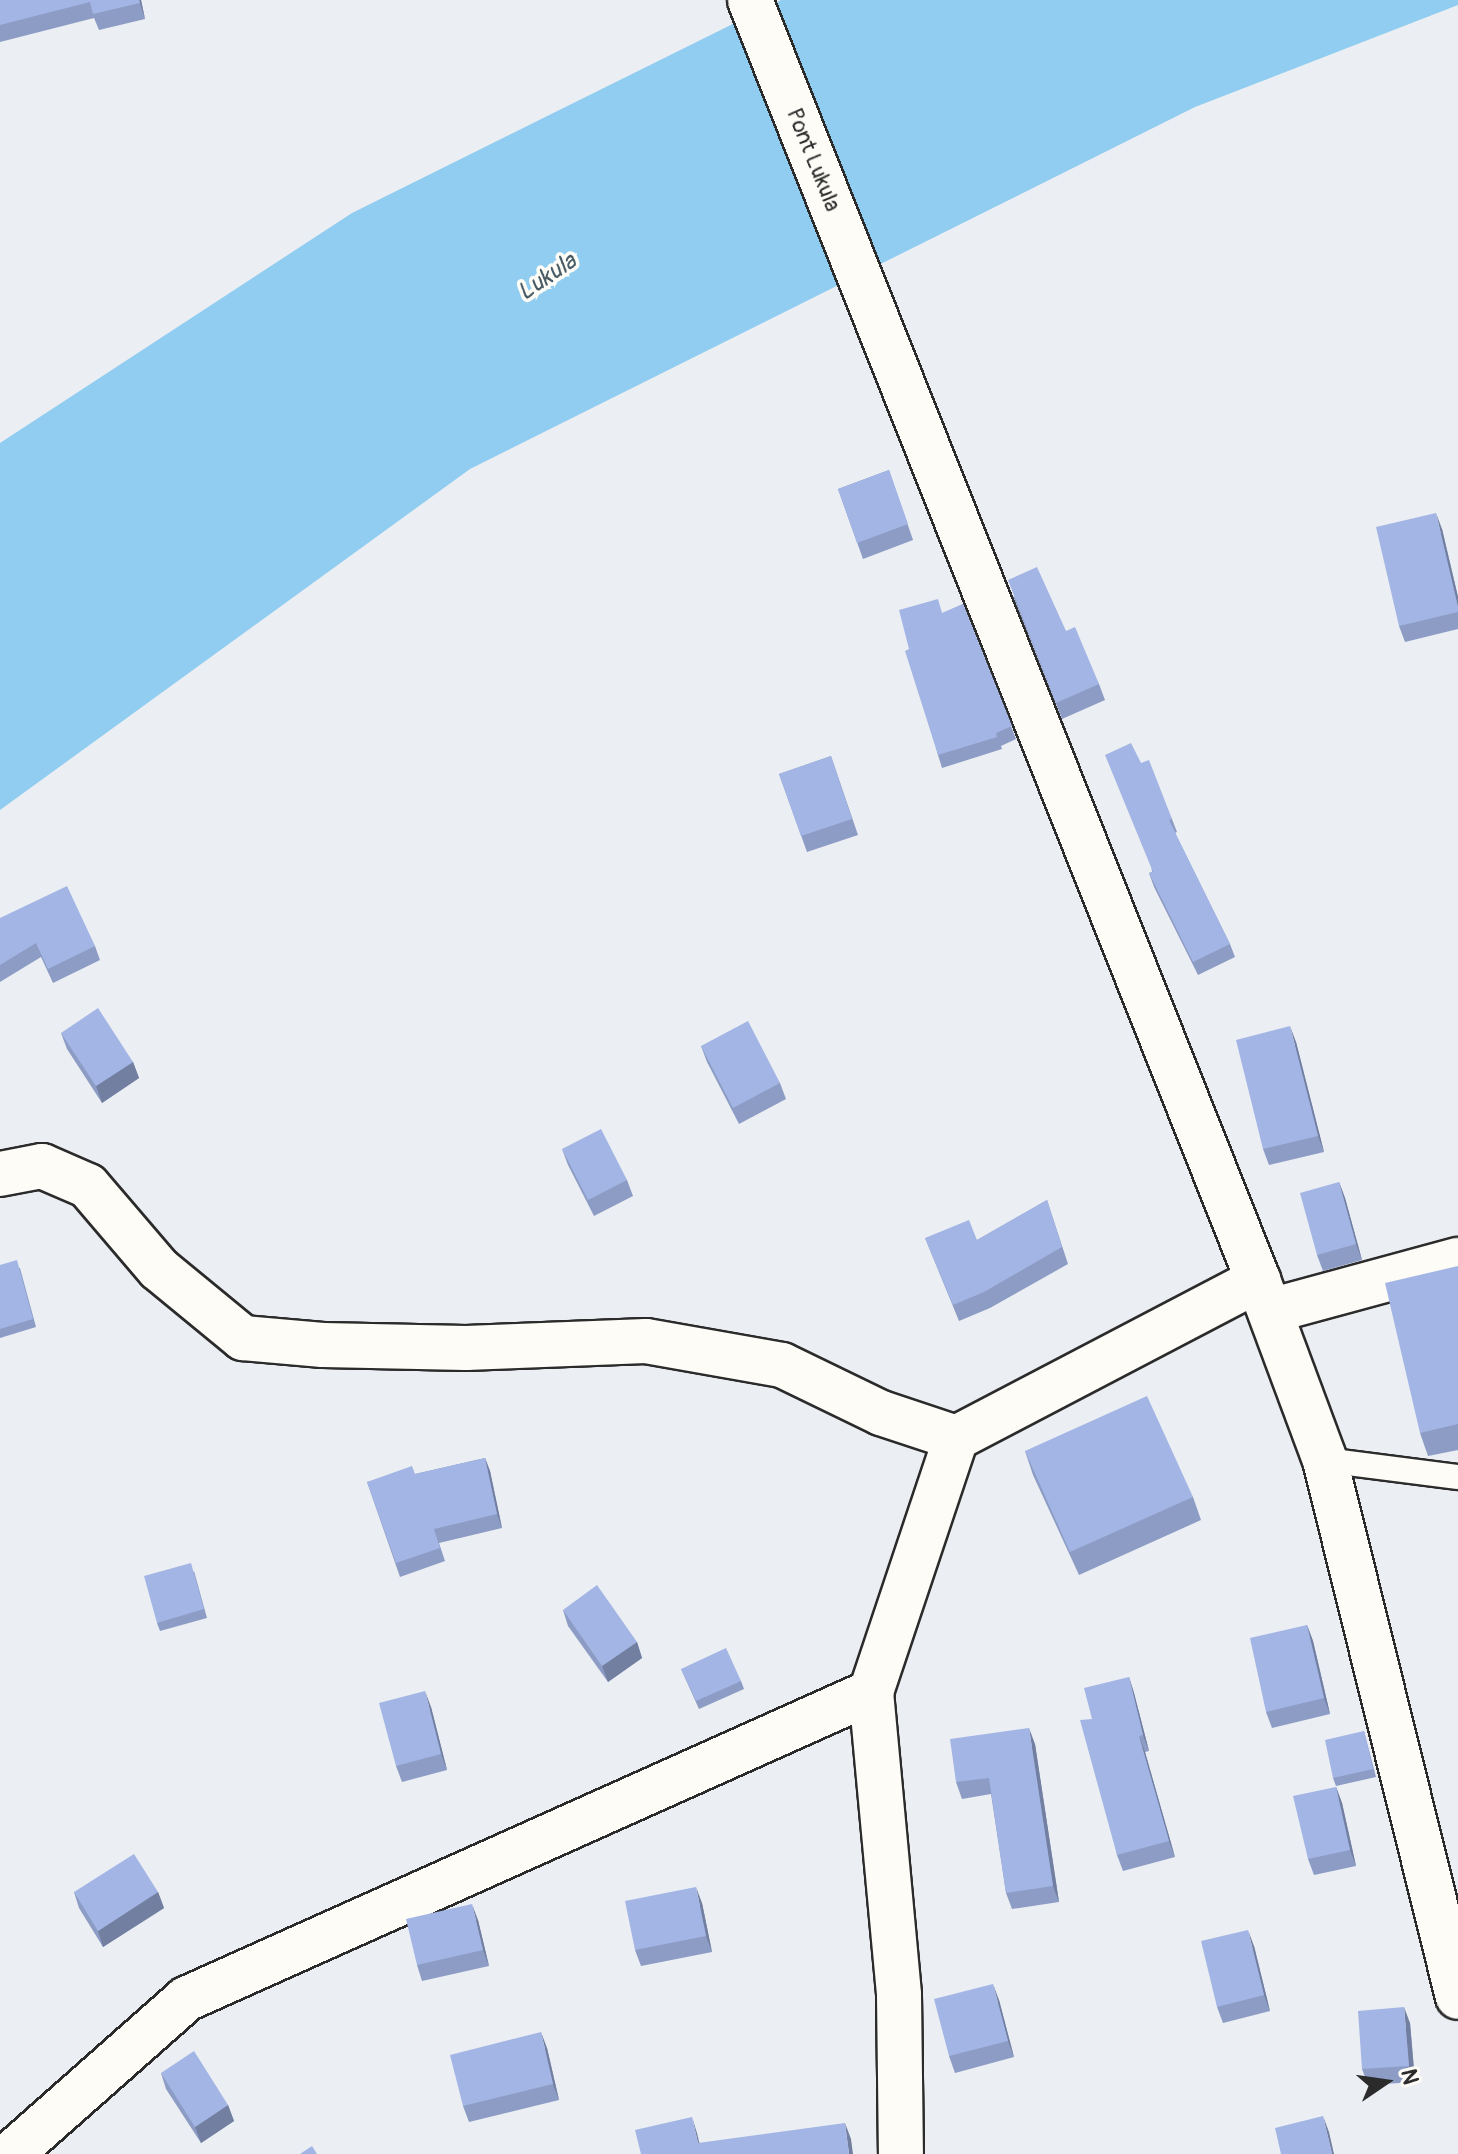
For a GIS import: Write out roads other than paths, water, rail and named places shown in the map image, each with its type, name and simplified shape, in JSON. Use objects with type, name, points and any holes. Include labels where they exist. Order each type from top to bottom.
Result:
[{"type":"main road","name":"Pont Lukula","points":[[750,0],[1264,1295],[1325,1460],[1458,1997]]},
{"type":"main road","points":[[0,1174],[42,1166],[88,1186],[159,1269],[243,1338],[323,1345],[466,1348],[646,1341],[782,1365],[881,1413],[956,1438],[1264,1295],[1458,1260]]},
{"type":"main road","points":[[901,2154],[899,1995],[871,1692],[956,1438]]},
{"type":"main road","points":[[11,2154],[186,1999],[871,1692]]},
{"type":"lane","points":[[1325,1460],[1458,1477]]},
{"type":"water","name":"Lukula","points":[[781,0],[1458,0],[1458,5],[1195,107],[470,469],[0,810],[0,443],[352,213]]}]
